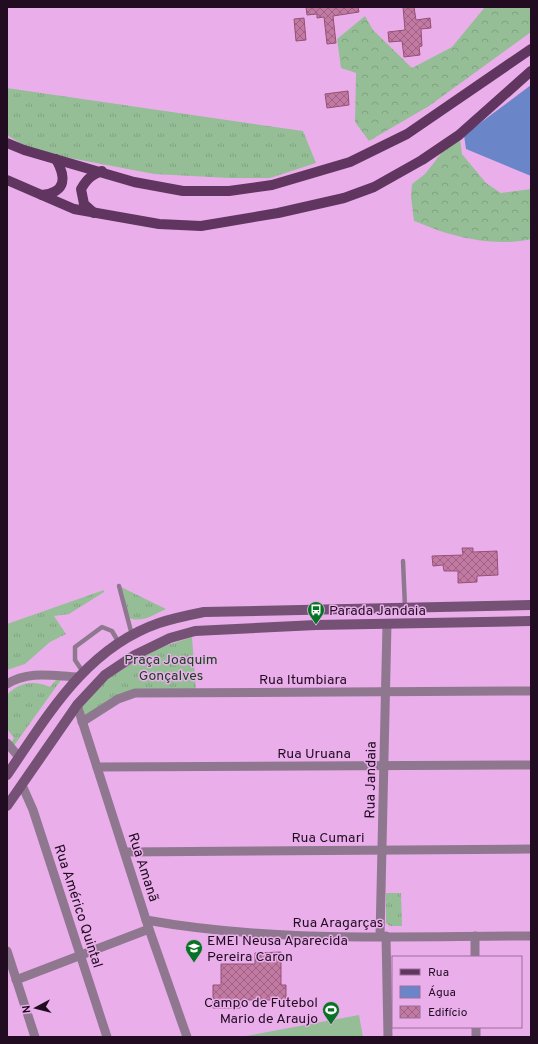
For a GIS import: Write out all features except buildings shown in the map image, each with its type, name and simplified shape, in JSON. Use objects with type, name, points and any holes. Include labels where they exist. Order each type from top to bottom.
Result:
[{"type":"main road","points":[[7,143],[24,150],[134,182],[183,191],[229,191],[272,185],[350,162],[407,134],[531,49]]},
{"type":"main road","points":[[7,180],[74,209],[95,214],[159,224],[200,226],[278,213],[344,198],[374,187],[422,160],[459,135],[531,71]]},
{"type":"main road","points":[[42,195],[50,194],[58,190],[63,181],[62,170],[56,159]]},
{"type":"main road","points":[[95,214],[84,204],[81,189],[86,180],[93,174],[102,172]]},
{"type":"main road","points":[[7,775],[59,699],[81,674],[119,643],[132,635],[159,623],[204,612],[531,605]]},
{"type":"main road","points":[[7,806],[77,705],[105,675],[135,655],[170,638],[195,631],[316,625],[531,621]]},
{"type":"street","name":"Rua Jandaia","points":[[387,624],[382,851],[383,936],[388,1037]]},
{"type":"street","points":[[7,679],[33,675],[81,674]]},
{"type":"street","points":[[7,684],[18,677]]},
{"type":"street","name":"Rua Itumbiara","points":[[82,722],[118,699],[135,693],[385,693],[531,691]]},
{"type":"street","name":"Rua Amanã","points":[[77,705],[146,920],[187,1037]]},
{"type":"street","points":[[7,743],[19,757]]},
{"type":"street","name":"Rua Uruana","points":[[96,767],[531,765]]},
{"type":"street","name":"Rua Américo Quintal","points":[[22,785],[33,810],[107,1037]]},
{"type":"street","name":"Rua Cumari","points":[[125,852],[531,849]]},
{"type":"street","name":"Rua Aragarças","points":[[146,920],[224,932],[284,936],[531,936]]},
{"type":"street","points":[[16,980],[150,929]]},
{"type":"street","points":[[475,936],[475,956]]},
{"type":"street","points":[[7,951],[35,1037]]},
{"type":"lane","points":[[404,561],[405,608]]},
{"type":"lane","points":[[119,586],[132,635]]},
{"type":"lane","points":[[81,674],[75,660],[75,647],[102,627],[112,631],[119,643]]},
{"type":"green space","points":[[485,7],[531,7],[531,32],[429,106],[369,141],[355,122],[356,73],[341,68],[337,39],[365,16],[373,30],[412,68],[452,47]]},
{"type":"green space","points":[[7,88],[303,131],[316,163],[270,178],[229,178],[154,174],[33,151],[7,135]]},
{"type":"green space","points":[[460,139],[462,154],[486,183],[501,193],[531,189],[531,239],[509,242],[485,241],[440,231],[414,221],[411,197],[412,184],[425,174],[447,146]]},
{"type":"green space","points":[[119,586],[166,609],[142,619],[137,620],[127,617]]},
{"type":"green space","points":[[104,590],[104,592],[69,614],[54,616],[66,634],[50,642],[25,664],[7,670],[7,624]]},
{"type":"green space","name":"Praça Joaquim Gonçalves","points":[[192,637],[196,689],[134,689],[84,718],[81,706],[109,678],[159,648]]},
{"type":"green space","points":[[56,680],[61,680],[13,747],[11,743],[14,738],[7,729],[7,695],[22,685],[38,683],[50,687]]},
{"type":"green space","points":[[386,893],[401,893],[402,926],[390,926],[386,923]]},
{"type":"green space","name":"Campo de Futebol Mario de Araujo","points":[[359,1015],[363,1037],[246,1037],[246,1036]]},
{"type":"water","points":[[531,85],[531,176],[466,149],[464,135]]},
{"type":"place","name":"Parada Jandaia","points":[[316,625]]},
{"type":"place","name":"EMEI Neusa Aparecida Pereira Caron","points":[[194,963]]},
{"type":"place","name":"Campo de Futebol Mario de Araujo","points":[[331,1025]]}]
